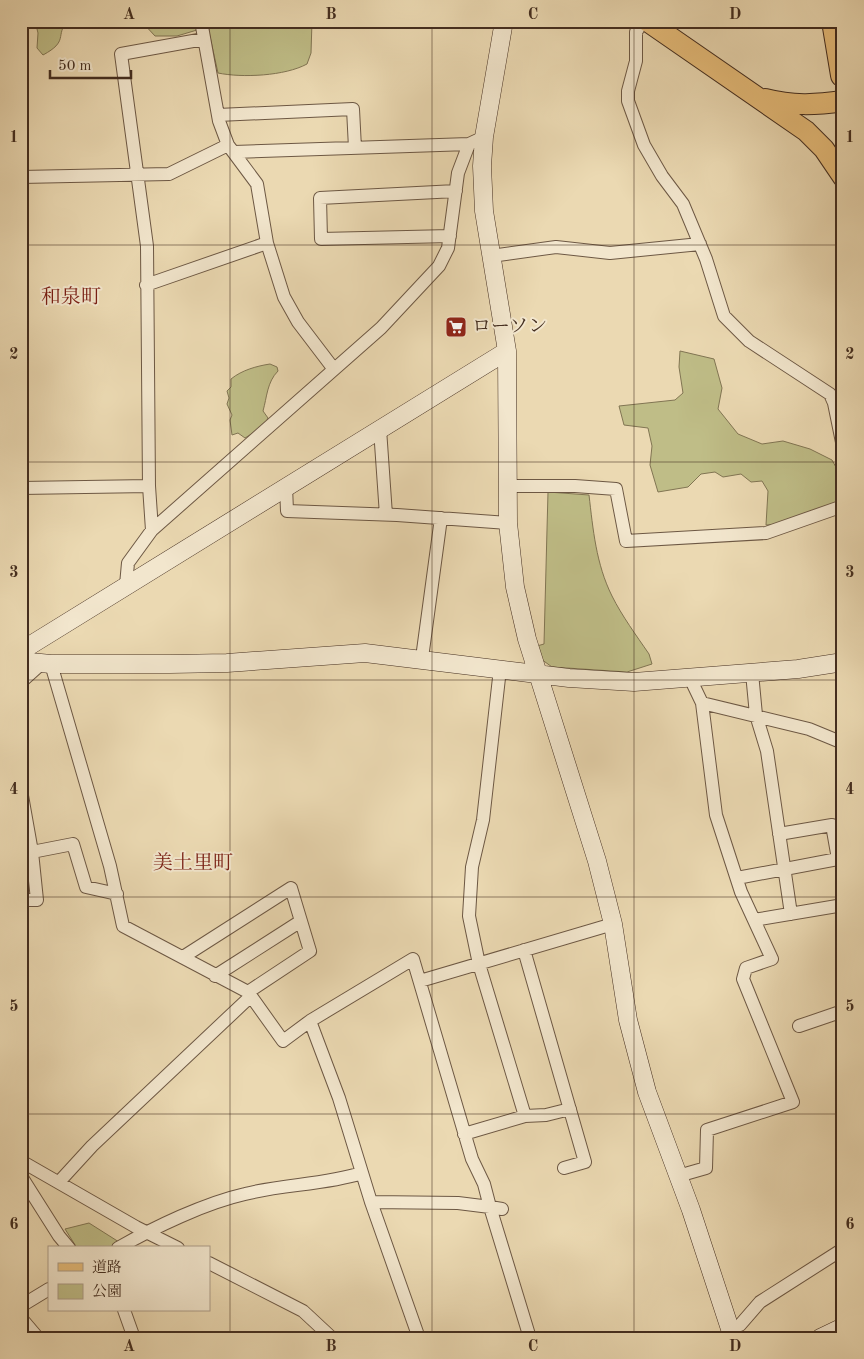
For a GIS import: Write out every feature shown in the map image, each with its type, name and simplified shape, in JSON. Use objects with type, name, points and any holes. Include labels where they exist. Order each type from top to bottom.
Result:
[{"type":"highway","points":[[834,21],[843,75]]},
{"type":"main road","points":[[647,21],[806,131],[837,166],[843,177]]},
{"type":"main road","points":[[756,97],[787,104],[814,105],[843,102]]},
{"type":"street","points":[[201,21],[218,114],[231,149],[257,184],[260,192],[267,243],[291,309],[333,368]]},
{"type":"street","points":[[126,585],[128,563],[152,530],[402,308],[433,274],[448,248],[458,173],[477,140],[504,21]]},
{"type":"street","points":[[643,21],[636,32],[636,61],[628,91],[628,101],[644,145],[662,176],[683,204],[700,244],[724,316],[749,341],[830,394],[834,403],[843,447]]},
{"type":"street","points":[[152,530],[149,486],[147,246],[121,54],[204,39]]},
{"type":"street","points":[[218,114],[353,110],[355,148]]},
{"type":"street","points":[[21,177],[174,173],[231,149],[355,148],[477,140]]},
{"type":"street","points":[[477,140],[491,256],[507,351],[508,522],[515,587],[538,674],[582,811],[613,924],[634,1046],[655,1116],[678,1176],[732,1333],[760,1302],[843,1249]]},
{"type":"street","points":[[450,236],[321,239],[320,198],[456,191]]},
{"type":"street","points":[[146,285],[267,243]]},
{"type":"street","points":[[491,256],[556,247],[610,253],[700,244]]},
{"type":"street","points":[[21,651],[507,351]]},
{"type":"street","points":[[380,428],[386,515]]},
{"type":"street","points":[[21,488],[149,486]]},
{"type":"street","points":[[286,486],[287,512],[508,522]]},
{"type":"street","points":[[508,486],[575,486],[616,489],[626,541],[766,533],[843,506]]},
{"type":"street","points":[[422,658],[441,518]]},
{"type":"street","points":[[21,658],[46,664],[227,663],[346,653],[380,654],[538,674],[613,681],[661,681],[843,662]]},
{"type":"street","points":[[21,682],[46,664]]},
{"type":"street","points":[[46,664],[117,894],[123,926],[250,994],[282,1042],[310,1021],[413,959],[464,1134],[496,1208],[530,1338]]},
{"type":"street","points":[[500,669],[483,820],[469,890],[470,927],[525,1116]]},
{"type":"street","points":[[752,673],[756,716],[767,751],[791,914]]},
{"type":"street","points":[[678,1176],[706,1168],[707,1130],[793,1102],[743,979],[746,968],[772,959],[737,878],[716,815],[702,703],[690,678]]},
{"type":"street","points":[[702,703],[809,729],[843,743]]},
{"type":"street","points":[[21,790],[32,852],[37,900],[21,900]]},
{"type":"street","points":[[737,878],[841,859],[832,825],[779,834]]},
{"type":"street","points":[[32,852],[73,844],[86,887],[117,894]]},
{"type":"street","points":[[59,1182],[92,1146],[250,994],[310,951],[291,888],[183,957]]},
{"type":"street","points":[[754,920],[843,905]]},
{"type":"street","points":[[215,976],[301,921]]},
{"type":"street","points":[[420,981],[613,924]]},
{"type":"street","points":[[524,950],[585,1162],[564,1168]]},
{"type":"street","points":[[799,1026],[843,1011]]},
{"type":"street","points":[[310,1021],[339,1098],[371,1202],[419,1338]]},
{"type":"street","points":[[464,1134],[525,1116],[546,1115],[570,1109]]},
{"type":"street","points":[[21,1161],[153,1239],[172,1246]]},
{"type":"street","points":[[126,1246],[153,1239],[220,1200],[270,1189],[338,1180],[362,1173]]},
{"type":"street","points":[[21,1176],[67,1246]]},
{"type":"street","points":[[371,1202],[458,1203],[496,1208]]},
{"type":"street","points":[[210,1264],[297,1308],[332,1338]]},
{"type":"street","points":[[21,1306],[48,1290]]},
{"type":"street","points":[[125,1312],[134,1338]]},
{"type":"street","points":[[21,1318],[38,1338]]},
{"type":"street","points":[[820,1338],[843,1327]]},
{"type":"green space","points":[[35,21],[67,21],[59,42],[43,55],[37,48],[38,33]]},
{"type":"green space","points":[[136,21],[195,21],[197,30],[177,36],[155,36],[142,22]]},
{"type":"green space","points":[[209,21],[312,21],[311,53],[307,64],[287,71],[263,75],[228,75],[218,73],[209,32]]},
{"type":"green space","points":[[680,351],[714,359],[722,388],[718,409],[738,434],[762,444],[783,441],[810,449],[832,460],[843,480],[843,502],[781,524],[766,525],[768,491],[762,481],[751,482],[741,474],[723,477],[715,472],[701,474],[688,487],[658,492],[650,465],[652,446],[648,428],[624,425],[619,406],[675,400],[683,393],[679,367]]},
{"type":"green space","points":[[270,364],[277,367],[278,371],[274,375],[268,390],[263,411],[268,418],[264,426],[245,438],[238,433],[232,435],[230,420],[232,415],[227,404],[229,398],[227,391],[231,387],[231,379],[250,369]]},
{"type":"green space","points":[[548,492],[589,495],[596,546],[602,571],[620,611],[649,654],[652,664],[627,672],[552,667],[541,659],[537,646],[544,644]]},
{"type":"green space","points":[[89,1223],[119,1242],[112,1246],[76,1246],[65,1229]]},
{"type":"place","name":"ローソン","points":[[456,327]]},
{"type":"district","name":"和泉町","points":[[71,298]]},
{"type":"district","name":"美土里町","points":[[193,864]]}]
